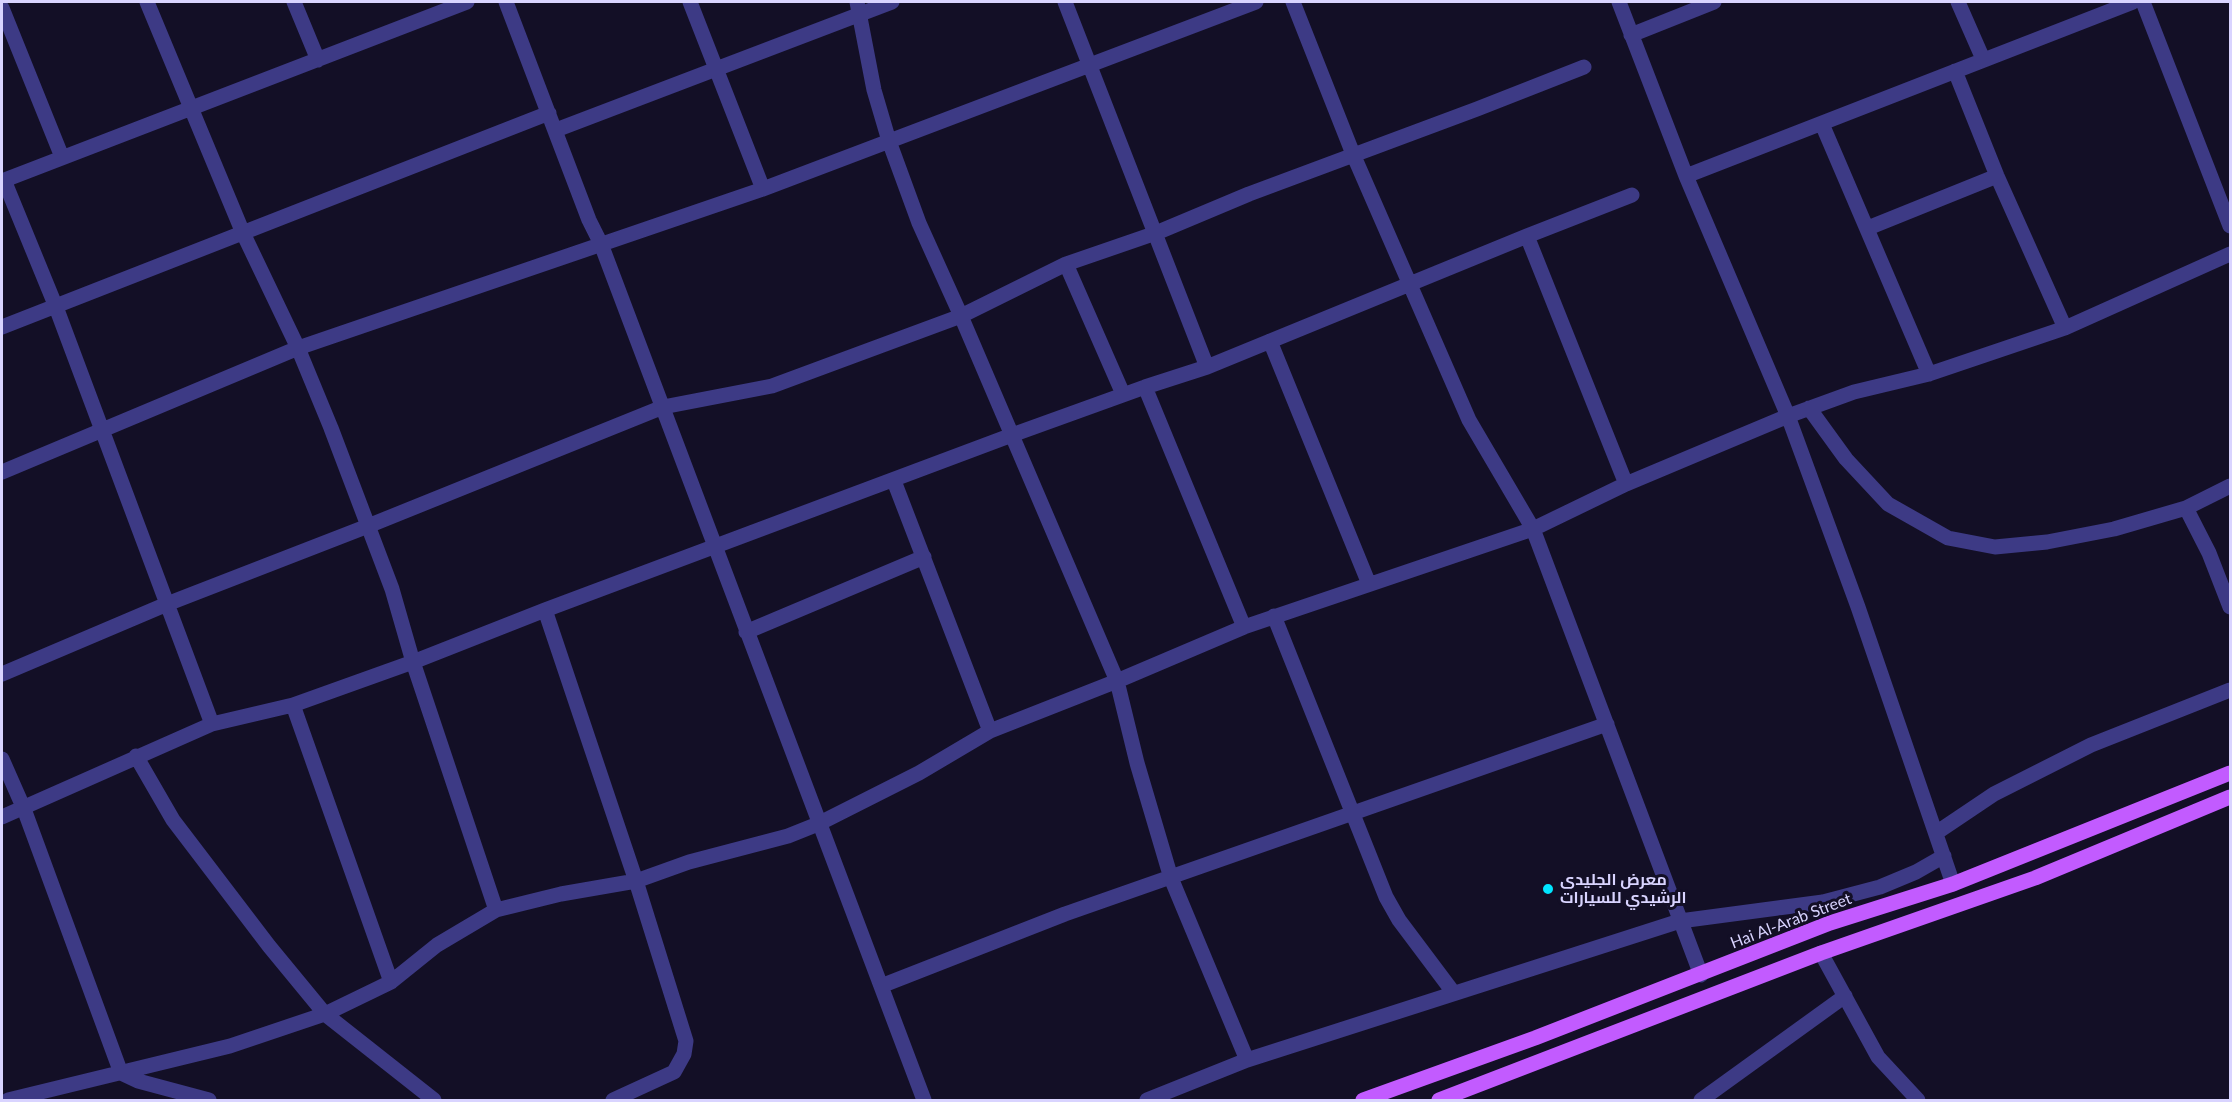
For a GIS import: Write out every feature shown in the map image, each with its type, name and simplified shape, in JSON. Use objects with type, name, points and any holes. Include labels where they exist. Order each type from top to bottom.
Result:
[{"type":"main road","name":"Hai Al-Arab Street","points":[[1363,1101],[1701,975],[1830,923],[1953,884],[2230,773]]},
{"type":"main road","points":[[1439,1101],[1821,953],[2035,878],[2230,797]]},
{"type":"street","points":[[147,2],[243,233],[298,348],[368,526],[392,589],[413,662],[496,910]]},
{"type":"street","points":[[294,2],[318,60]]},
{"type":"street","points":[[212,724],[56,307],[3,180],[467,2]]},
{"type":"street","points":[[506,2],[663,407],[924,1101]]},
{"type":"street","points":[[690,2],[763,189]]},
{"type":"street","points":[[556,130],[716,68],[859,8],[892,2]]},
{"type":"street","points":[[1065,2],[1207,367]]},
{"type":"street","points":[[2,472],[298,348],[763,189],[1256,2]]},
{"type":"street","points":[[1293,2],[1353,154],[1469,420],[1533,529],[1701,975]]},
{"type":"street","points":[[1619,2],[1686,176],[1788,416],[1858,607],[1953,884]]},
{"type":"street","points":[[1631,35],[1714,2]]},
{"type":"street","points":[[1958,2],[1983,59]]},
{"type":"street","points":[[1686,176],[2133,2]]},
{"type":"street","points":[[2143,2],[2230,226]]},
{"type":"street","points":[[2,8],[62,157]]},
{"type":"street","points":[[859,8],[874,90],[919,223],[1117,681],[1137,764],[1170,878],[1247,1059]]},
{"type":"street","points":[[2,674],[168,604],[663,407],[772,386],[961,316],[1066,264],[1156,232],[1249,194],[1584,67]]},
{"type":"street","points":[[1955,71],[1997,176],[2065,328]]},
{"type":"street","points":[[2,327],[549,113]]},
{"type":"street","points":[[1822,124],[1929,374]]},
{"type":"street","points":[[1868,228],[1997,176]]},
{"type":"street","points":[[2,817],[212,724],[293,705],[413,662],[545,610],[1012,435],[1123,394],[1207,367],[1632,195]]},
{"type":"street","points":[[1527,236],[1626,484]]},
{"type":"street","points":[[8,1101],[230,1046],[325,1014],[391,982],[437,945],[496,910],[561,894],[636,881],[689,862],[788,836],[818,824],[919,773],[990,731],[1117,681],[1244,627],[1533,529],[1626,484],[1809,408],[1854,392],[1929,374],[2065,328],[2230,254]]},
{"type":"street","points":[[1066,264],[1123,394]]},
{"type":"street","points":[[1270,341],[1369,584]]},
{"type":"street","points":[[1145,387],[1244,627]]},
{"type":"street","points":[[1809,408],[1846,459],[1888,504],[1948,538],[1995,547],[2047,542],[2115,529],[2186,508],[2230,486]]},
{"type":"street","points":[[894,481],[990,731]]},
{"type":"street","points":[[2186,508],[2209,553],[2230,607]]},
{"type":"street","points":[[746,632],[924,557]]},
{"type":"street","points":[[545,610],[636,881],[686,1041],[684,1054],[674,1072],[613,1101]]},
{"type":"street","points":[[1274,616],[1386,897],[1399,920],[1453,992]]},
{"type":"street","points":[[1936,833],[1994,794],[2091,745],[2230,690]]},
{"type":"street","points":[[293,705],[391,982]]},
{"type":"street","points":[[881,986],[1065,914],[1607,724]]},
{"type":"street","points":[[136,756],[173,820],[261,936],[325,1014],[434,1101]]},
{"type":"street","points":[[2,759],[24,809],[121,1073],[138,1081],[209,1101]]},
{"type":"street","points":[[1147,1101],[1247,1059],[1680,921],[1823,902],[1880,887],[1916,872],[1944,856]]},
{"type":"street","points":[[1821,953],[1878,1057],[1918,1101]]},
{"type":"street","points":[[1701,1101],[1845,996]]},
{"type":"place","name":"معرض الجليدي الرشيدي للسيارات","points":[[1548,889]]}]
